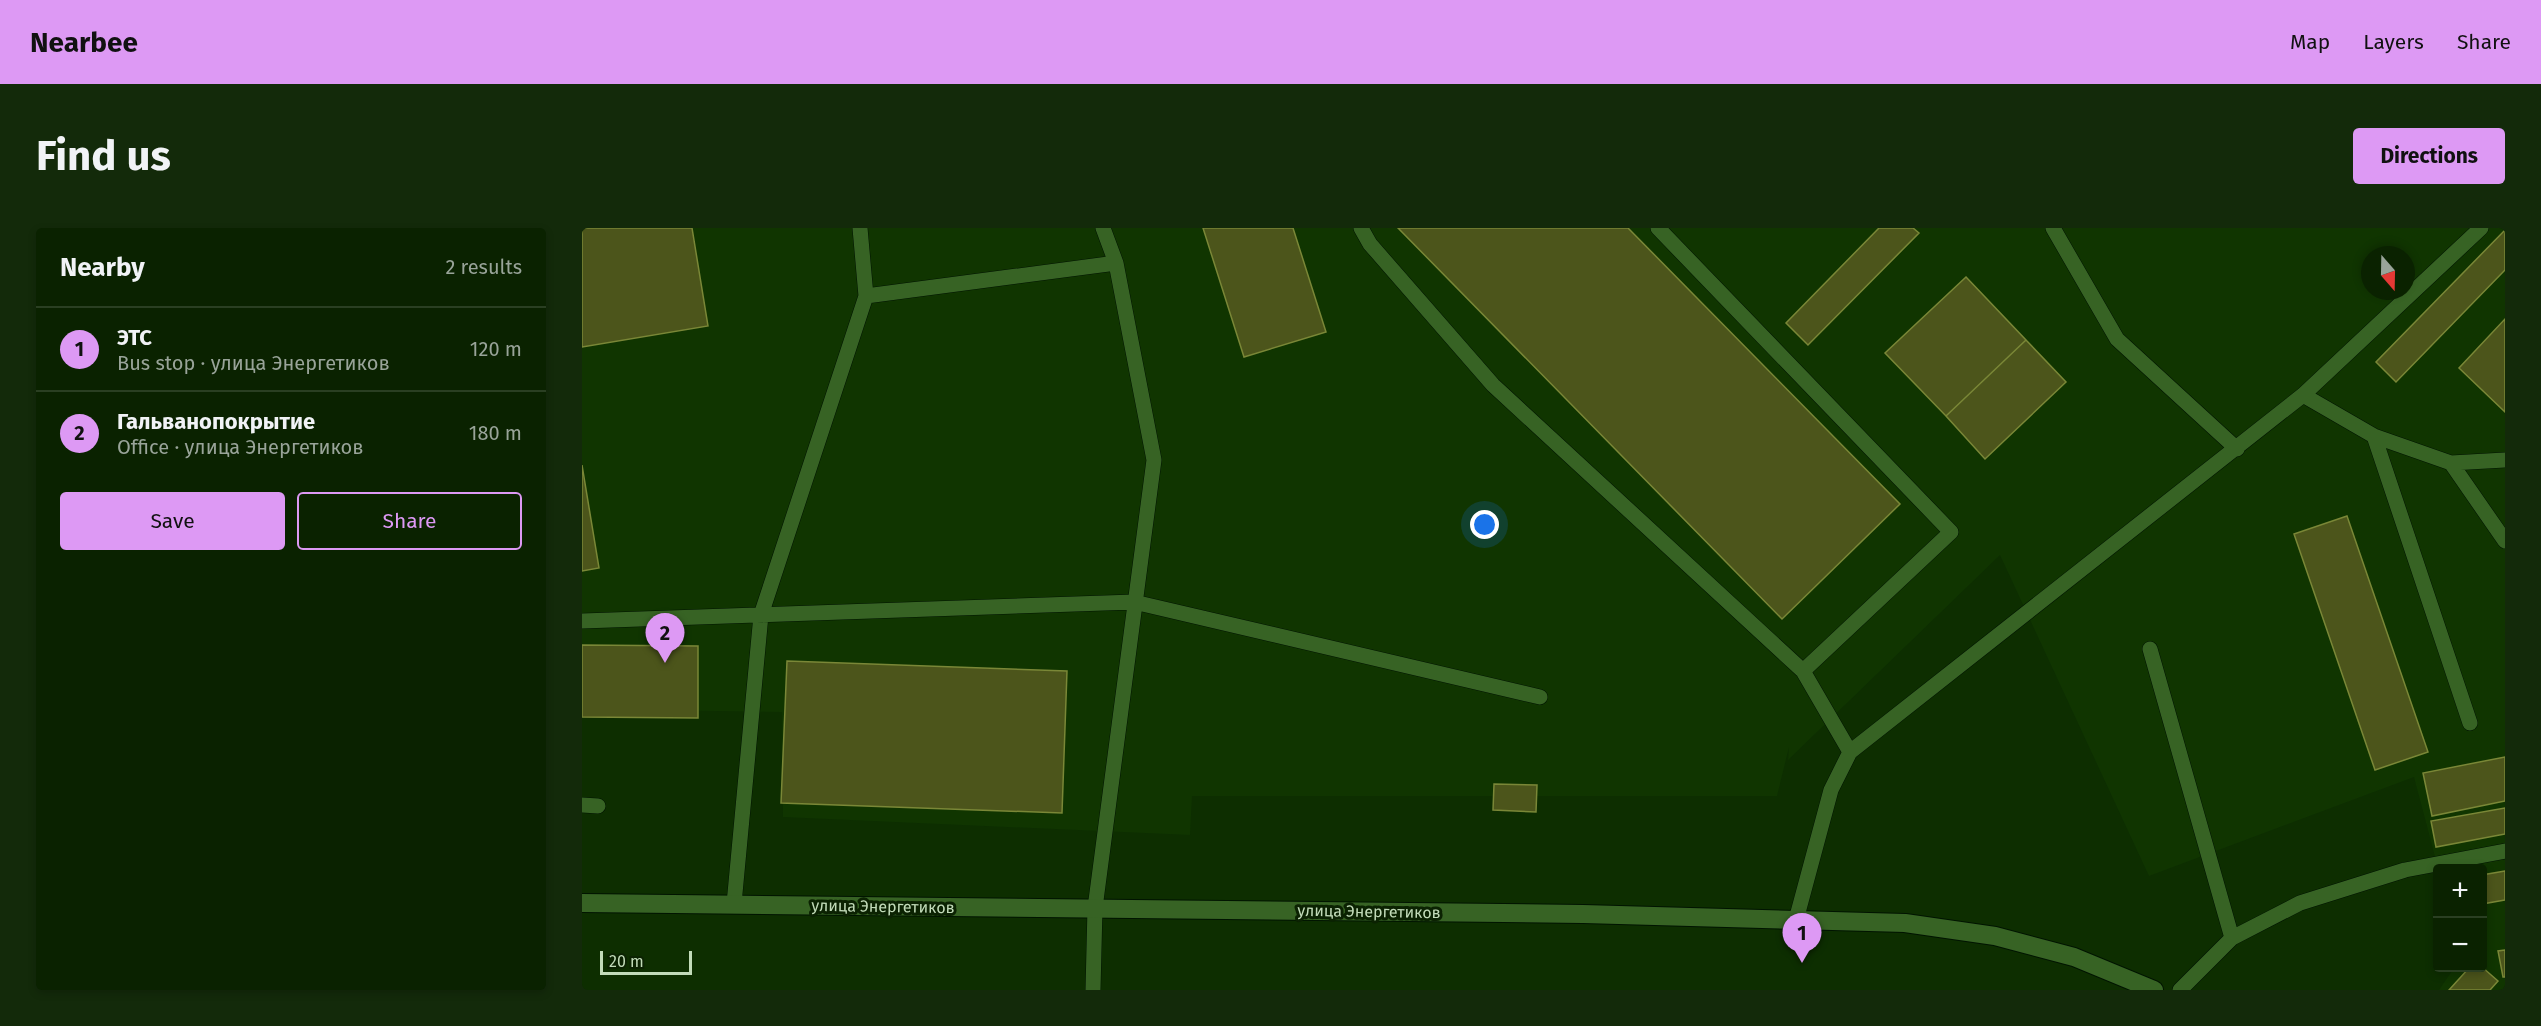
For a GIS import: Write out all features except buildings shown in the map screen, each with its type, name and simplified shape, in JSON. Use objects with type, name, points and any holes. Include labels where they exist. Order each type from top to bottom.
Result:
[{"type":"street","name":"улица Энергетиков","points":[[582,903],[1583,914],[1905,923],[1995,936],[2074,957],[2148,989]]},
{"type":"lane","points":[[734,904],[761,615],[866,296],[860,228]]},
{"type":"lane","points":[[1093,990],[1095,909],[1154,460],[1116,263],[1103,228]]},
{"type":"lane","points":[[1360,228],[1370,244],[1493,385],[1803,671],[1850,752]]},
{"type":"lane","points":[[1658,228],[1951,532],[1803,671]]},
{"type":"lane","points":[[2053,228],[2117,339],[2237,449]]},
{"type":"lane","points":[[1796,920],[1831,790],[1850,752],[2237,449],[2303,394],[2481,228]]},
{"type":"lane","points":[[866,296],[1116,263]]},
{"type":"lane","points":[[2303,394],[2374,436],[2451,463],[2505,460]]},
{"type":"lane","points":[[2374,436],[2470,723]]},
{"type":"lane","points":[[2451,463],[2505,541]]},
{"type":"lane","points":[[582,621],[1134,602],[1539,697]]},
{"type":"lane","points":[[2150,649],[2232,938]]},
{"type":"lane","points":[[582,806],[598,806]]},
{"type":"lane","points":[[2180,990],[2232,938],[2300,903],[2405,870],[2505,851]]},
{"type":"shaded area","points":[[582,228],[2505,228],[2505,990],[2439,990],[2451,972],[2487,972],[2487,864],[2437,864],[2414,777],[2149,876],[2000,555],[1788,760],[1789,747],[1777,796],[1192,796],[1190,835],[783,817],[782,712],[582,709]]},
{"type":"place","name":"Гальванопокрытие","points":[[665,663]]},
{"type":"place","name":"ЭТС","points":[[1802,963]]}]
